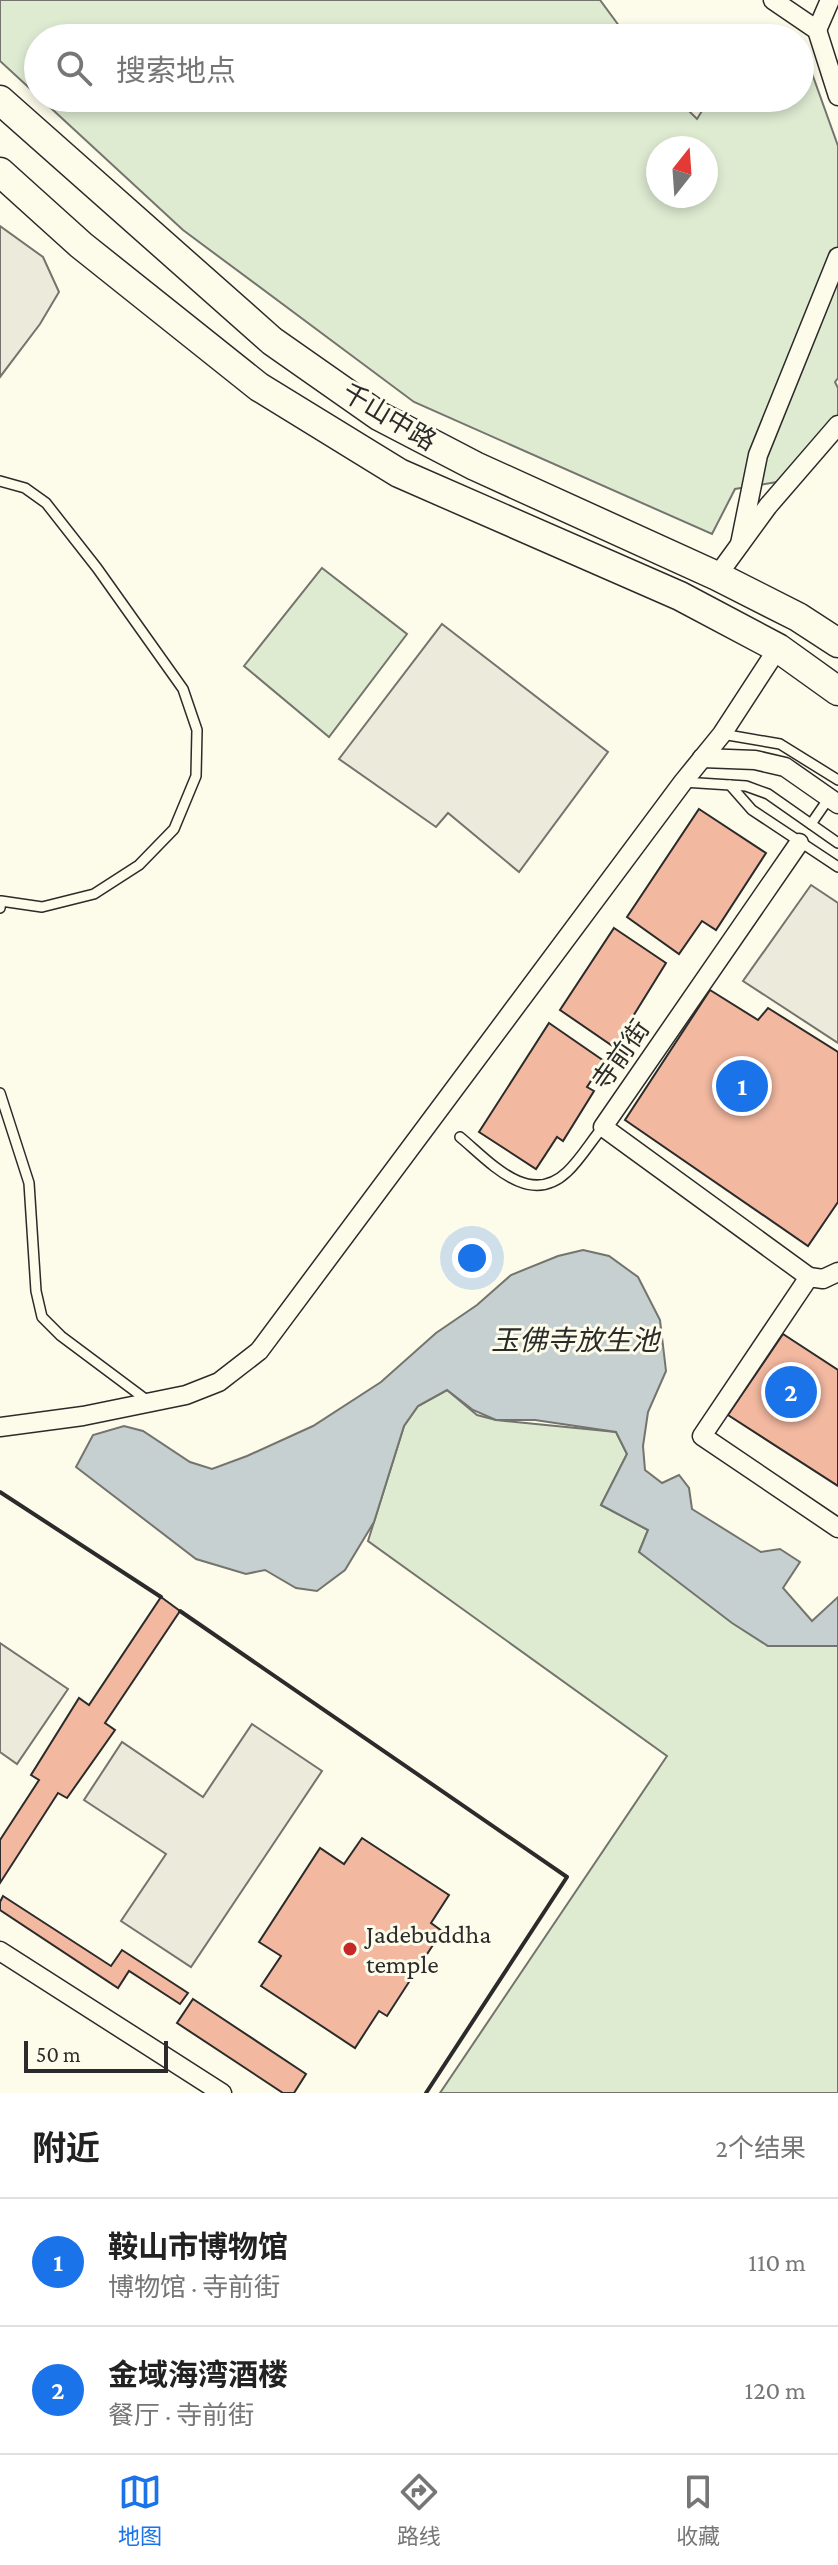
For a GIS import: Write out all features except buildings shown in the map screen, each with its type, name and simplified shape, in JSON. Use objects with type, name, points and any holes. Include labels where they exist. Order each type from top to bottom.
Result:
[{"type":"main road","name":"千山中路","points":[[0,100],[272,341],[379,416],[475,466],[717,576],[798,617],[838,643]]},
{"type":"main road","name":"千山中路","points":[[0,172],[81,245],[259,387],[399,473],[680,596],[778,648],[838,691]]},
{"type":"street","points":[[773,0],[808,24]]},
{"type":"street","points":[[817,30],[830,0]]},
{"type":"street","points":[[814,28],[838,96]]},
{"type":"street","points":[[740,544],[758,455],[838,257]]},
{"type":"street","points":[[717,576],[768,506],[838,425]]},
{"type":"street","points":[[0,1427],[83,1416],[186,1395],[219,1382],[259,1351],[722,734],[778,648]]},
{"type":"street","points":[[702,758],[755,760],[785,767],[833,801]]},
{"type":"street","name":"寺前街","points":[[799,843],[603,1127],[809,1277]]},
{"type":"street","points":[[838,1272],[823,1279],[809,1277],[702,1436],[838,1528]]},
{"type":"street","points":[[0,1951],[222,2093]]},
{"type":"lane","points":[[0,481],[25,488],[46,503],[97,568],[183,689],[197,730],[196,776],[174,829],[139,865],[94,894],[42,907],[1,901],[0,908]]},
{"type":"lane","points":[[722,734],[780,744],[838,780]]},
{"type":"lane","points":[[683,782],[746,786],[768,794],[838,843]]},
{"type":"lane","points":[[730,785],[752,810],[838,867]]},
{"type":"lane","points":[[811,824],[833,801]]},
{"type":"lane","points":[[0,1093],[29,1183],[36,1291],[42,1317],[61,1336],[148,1401]]},
{"type":"lane","points":[[460,1137],[498,1169],[522,1184],[537,1187],[566,1173],[603,1127]]},
{"type":"green space","points":[[0,0],[600,0],[618,24],[24,24],[24,83],[0,61]]},
{"type":"green space","points":[[814,79],[838,146],[838,378],[835,382],[838,388],[838,417],[789,480],[735,489],[712,534],[414,402],[183,230],[55,112],[690,112],[697,119],[701,112],[814,112]]},
{"type":"green space","points":[[322,568],[407,634],[329,737],[244,666]]},
{"type":"green space","points":[[447,1390],[477,1415],[496,1420],[616,1432],[627,1454],[601,1505],[648,1530],[639,1552],[768,1646],[838,1645],[838,2093],[440,2093],[667,1756],[368,1541],[404,1426],[418,1406]]},
{"type":"shaded area","points":[[0,226],[43,257],[59,292],[40,324],[0,377]]},
{"type":"shaded area","points":[[442,624],[608,752],[519,872],[448,813],[436,827],[339,759]]},
{"type":"shaded area","points":[[811,885],[838,903],[838,1043],[743,981]]},
{"type":"shaded area","points":[[0,1643],[68,1689],[17,1764],[0,1752]]},
{"type":"shaded area","points":[[252,1724],[322,1771],[191,1967],[121,1921],[166,1854],[84,1800],[122,1742],[203,1797]]},
{"type":"water","name":"玉佛寺放生池","points":[[583,1250],[609,1256],[638,1277],[660,1320],[666,1371],[648,1412],[643,1446],[645,1470],[662,1483],[679,1475],[689,1488],[692,1509],[761,1552],[780,1549],[800,1562],[783,1588],[812,1621],[838,1597],[838,1646],[768,1646],[732,1623],[639,1552],[648,1530],[601,1505],[627,1454],[616,1432],[535,1420],[496,1420],[473,1410],[447,1390],[418,1406],[404,1426],[374,1522],[345,1570],[317,1591],[296,1588],[265,1570],[246,1574],[196,1559],[76,1467],[93,1435],[124,1426],[143,1431],[190,1462],[212,1469],[247,1456],[313,1426],[381,1382],[436,1333],[477,1305],[511,1275],[558,1256]]},
{"type":"wall","points":[[0,1492],[161,1597]]},
{"type":"wall","points":[[180,1611],[567,1877],[426,2093]]},
{"type":"place","name":"鞍山市博物馆","points":[[742,1086]]},
{"type":"place","name":"金域海湾酒楼","points":[[791,1392]]},
{"type":"place","name":"Jadebuddha temple","points":[[350,1949]]}]
